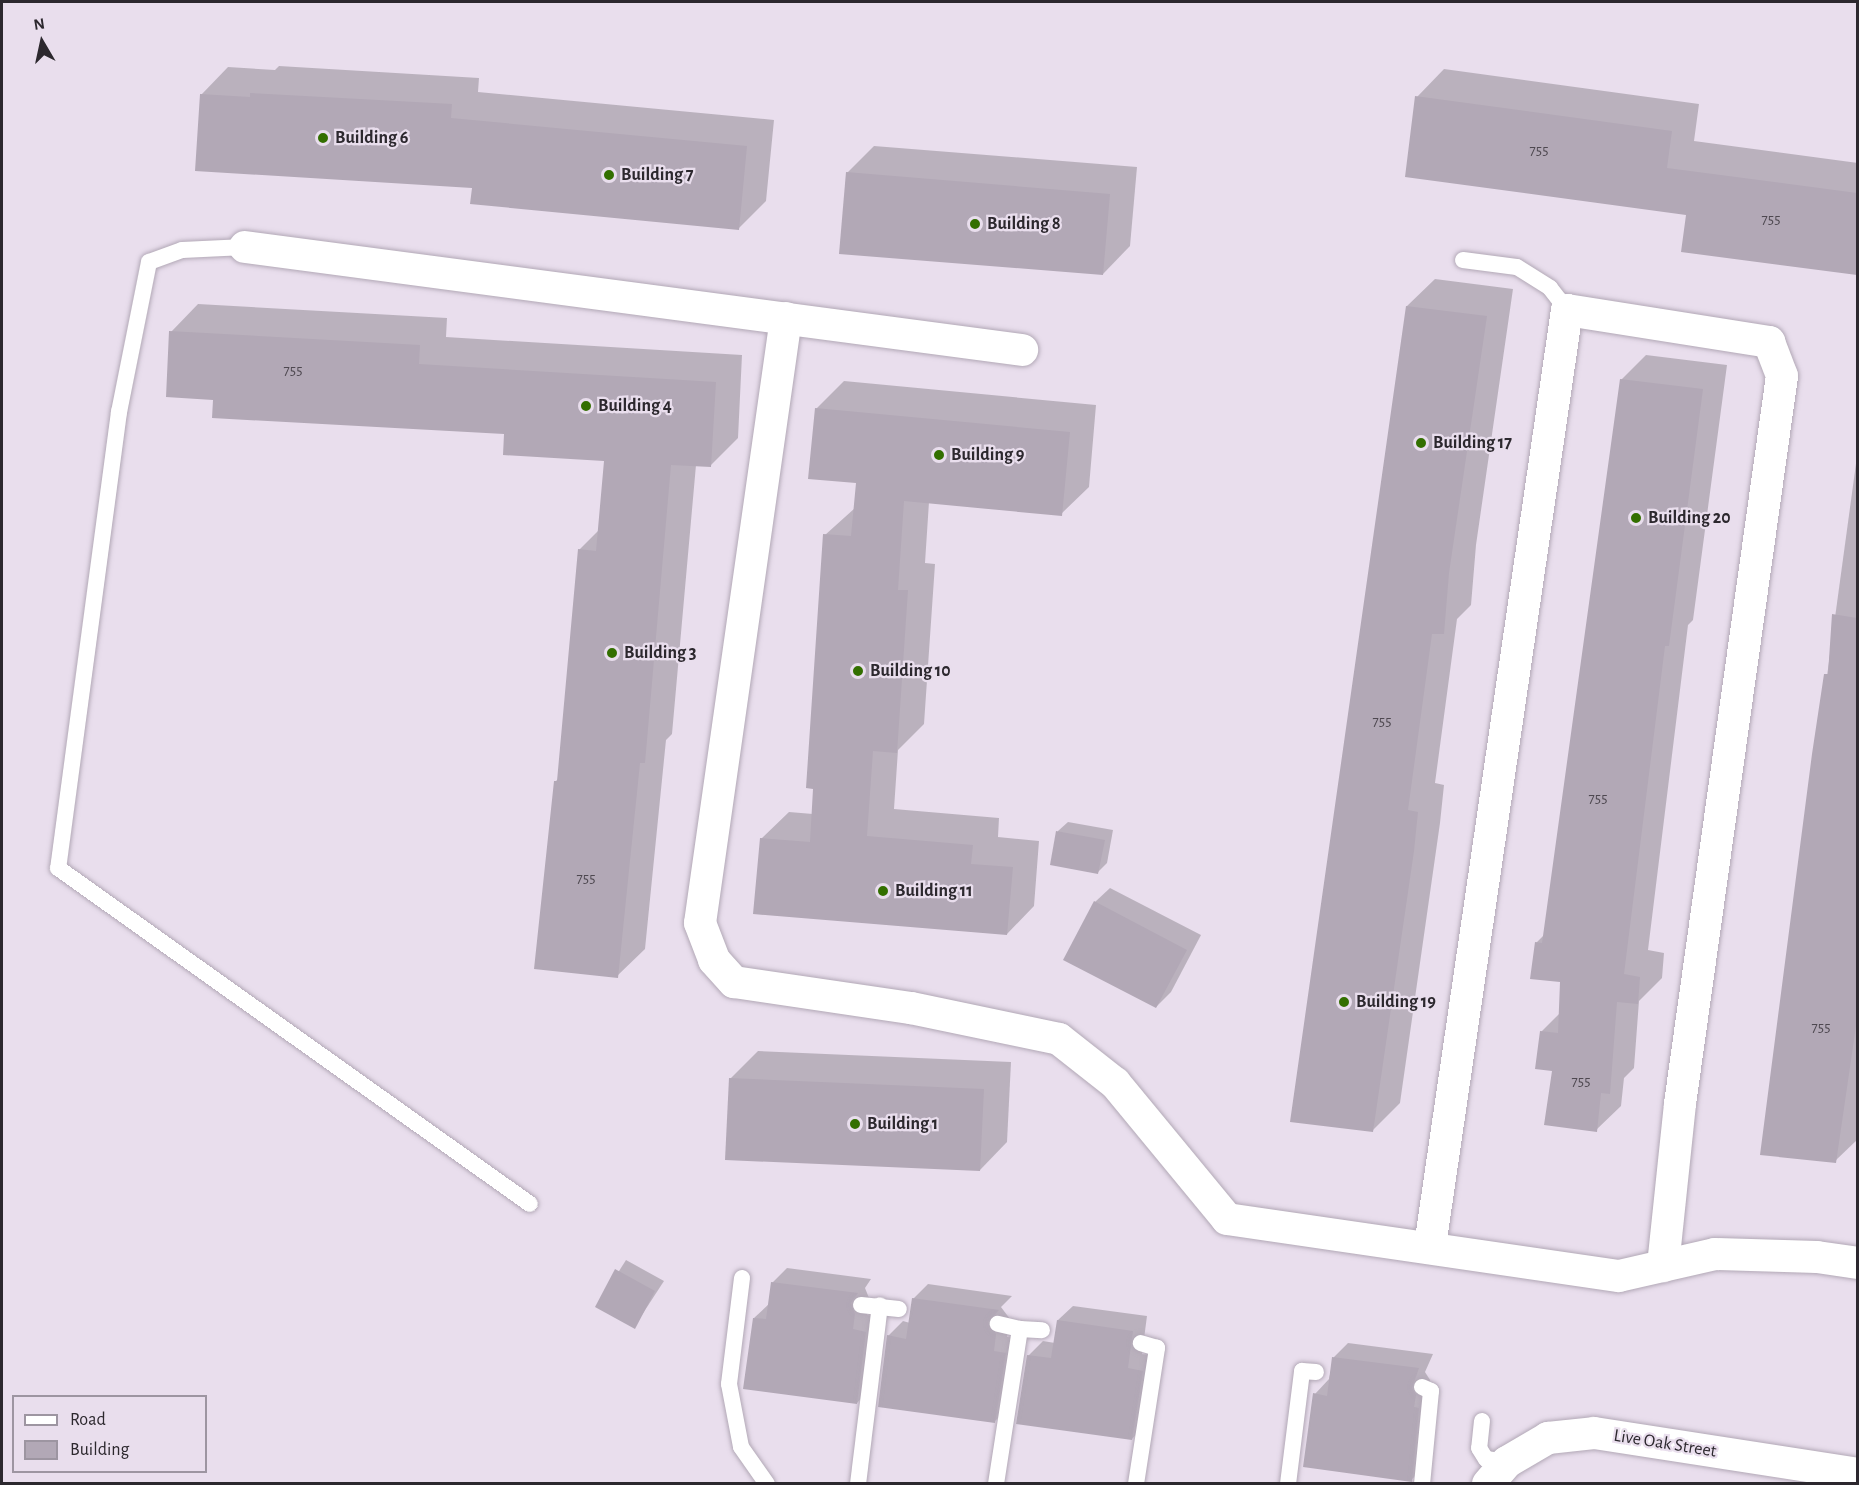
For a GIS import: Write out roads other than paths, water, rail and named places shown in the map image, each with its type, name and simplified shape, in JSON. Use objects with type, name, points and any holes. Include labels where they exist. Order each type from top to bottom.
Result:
[{"type":"street","points":[[245,247],[1022,350]]},
{"type":"street","points":[[1430,1246],[1567,310],[1769,342],[1782,376],[1680,1104],[1663,1266]]},
{"type":"street","points":[[786,318],[700,923],[714,960],[734,982],[911,1008],[1059,1040],[1114,1083],[1227,1219],[1430,1246],[1619,1275],[1715,1254],[1817,1257],[1857,1263]]},
{"type":"street","name":"Live Oak Street","points":[[1498,1473],[1548,1438],[1594,1433],[1857,1474]]},
{"type":"lane","points":[[245,247],[182,250],[149,262],[119,412],[58,868],[530,1204]]},
{"type":"lane","points":[[1463,260],[1517,267],[1550,288],[1567,310]]},
{"type":"lane","points":[[742,1278],[729,1384],[741,1447],[767,1484]]},
{"type":"lane","points":[[861,1305],[880,1305],[899,1309]]},
{"type":"lane","points":[[858,1484],[880,1305]]},
{"type":"lane","points":[[998,1324],[1020,1329],[1042,1330]]},
{"type":"lane","points":[[996,1484],[1020,1329]]},
{"type":"lane","points":[[1137,1484],[1157,1348],[1141,1342]]},
{"type":"lane","points":[[1288,1484],[1302,1371],[1316,1372]]},
{"type":"lane","points":[[1422,1387],[1431,1391],[1422,1484]]},
{"type":"lane","points":[[1482,1421],[1479,1448],[1498,1473]]},
{"type":"place","name":"Building 6","points":[[323,138]]},
{"type":"place","name":"Building 7","points":[[609,175]]},
{"type":"place","name":"Building 8","points":[[975,224]]},
{"type":"place","name":"Building 4","points":[[586,406]]},
{"type":"place","name":"Building 17","points":[[1421,443]]},
{"type":"place","name":"Building 9","points":[[939,455]]},
{"type":"place","name":"Building 20","points":[[1636,518]]},
{"type":"place","name":"Building 3","points":[[612,653]]},
{"type":"place","name":"Building 10","points":[[858,671]]},
{"type":"place","name":"Building 11","points":[[883,891]]},
{"type":"place","name":"Building 19","points":[[1344,1002]]},
{"type":"place","name":"Building 1","points":[[855,1124]]}]
